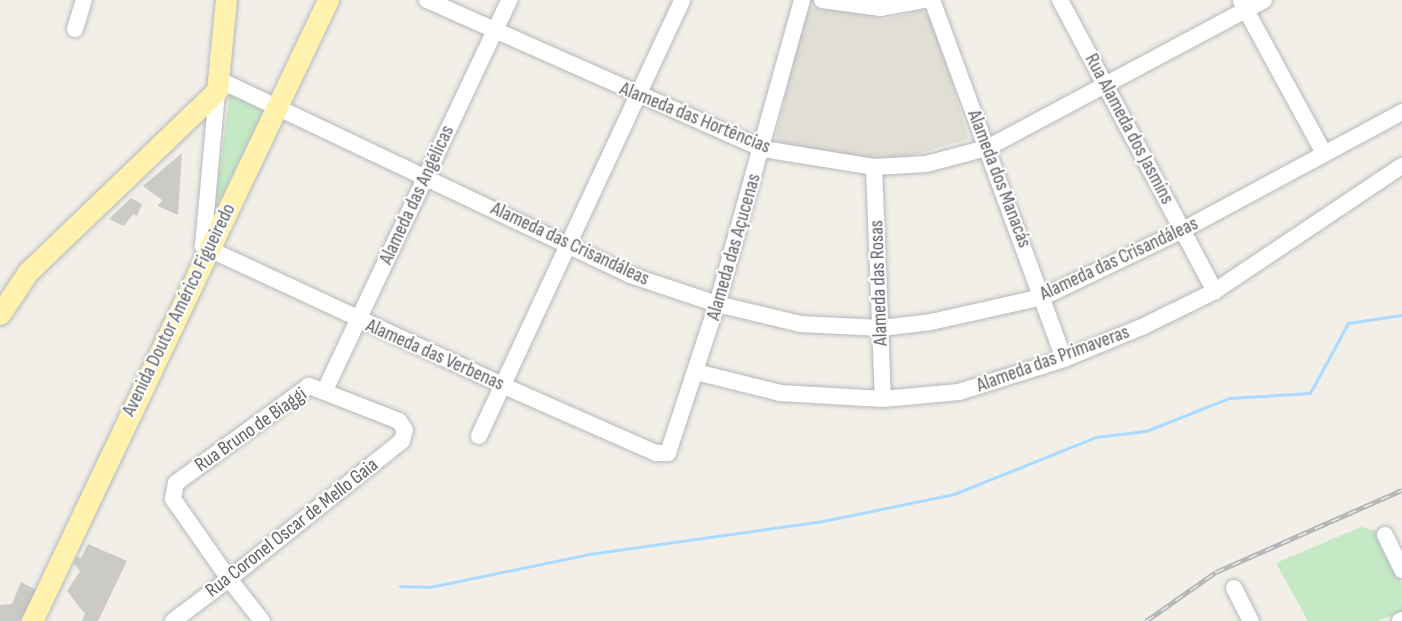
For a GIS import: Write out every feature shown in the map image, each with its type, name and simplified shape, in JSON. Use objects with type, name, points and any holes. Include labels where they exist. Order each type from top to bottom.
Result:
[{"type":"main road","points":[[0,314],[28,272],[217,91],[226,0]]},
{"type":"main road","name":"Avenida Doutor Américo Figueiredo","points":[[32,621],[328,0]]},
{"type":"street","points":[[75,29],[84,0]]},
{"type":"street","name":"Alameda das Hortências","points":[[427,0],[763,149],[874,167],[926,164],[987,148],[1106,87],[1243,5],[1264,0]]},
{"type":"street","name":"Alameda das Angélicas","points":[[325,390],[509,0]]},
{"type":"street","points":[[479,436],[682,0]]},
{"type":"street","name":"Alameda das Açucenas","points":[[664,454],[671,448],[717,304],[763,149],[802,0]]},
{"type":"street","points":[[822,0],[868,4],[924,0]]},
{"type":"street","name":"Alameda dos Manacás","points":[[932,0],[1043,297],[1064,360]]},
{"type":"street","name":"Rua Alameda dos Jasmins","points":[[1060,0],[1215,291]]},
{"type":"street","points":[[1243,5],[1324,153]]},
{"type":"street","name":"Alameda das Crisandáleas","points":[[217,91],[224,85],[234,85],[630,275],[717,304],[800,324],[880,327],[931,322],[1043,297],[1184,230],[1402,112]]},
{"type":"street","points":[[207,251],[202,243],[217,91]]},
{"type":"street","name":"Alameda das Primaveras","points":[[696,372],[780,393],[883,399],[959,392],[1064,360],[1144,326],[1215,291],[1402,166]]},
{"type":"street","name":"Alameda das Rosas","points":[[874,167],[883,399]]},
{"type":"street","name":"Alameda das Verbenas","points":[[207,251],[502,385],[664,454]]},
{"type":"street","name":"Rua Bruno de Biaggi","points":[[229,579],[173,498],[176,483],[309,386],[325,390],[399,421],[405,430]]},
{"type":"street","name":"Rua Coronel Oscar de Mello Gaia","points":[[173,621],[402,441],[405,430]]},
{"type":"street","points":[[1385,535],[1402,570]]},
{"type":"street","points":[[229,579],[262,621]]},
{"type":"street","points":[[1234,588],[1251,621]]},
{"type":"shaded area","points":[[811,7],[885,19],[921,10],[932,18],[969,139],[903,158],[838,156],[775,141],[805,11]]},
{"type":"green space","points":[[230,93],[264,109],[220,201],[216,198]]},
{"type":"green space","points":[[1361,527],[1377,531],[1402,583],[1402,612],[1377,621],[1308,621],[1276,563]]},
{"type":"building","points":[[182,153],[178,215],[158,206],[162,200],[143,186]]},
{"type":"building","points":[[131,198],[142,204],[137,216],[133,214],[124,226],[109,219]]},
{"type":"building","points":[[88,544],[127,561],[98,621],[82,621],[85,614],[67,591],[80,571],[74,564],[76,557],[81,558]]},
{"type":"building","points":[[21,582],[36,590],[20,621],[0,621],[0,605],[12,604]]},
{"type":"waterway","points":[[400,586],[430,587],[589,554],[818,522],[954,494],[1096,437],[1146,431],[1229,398],[1310,393],[1348,323],[1402,315]]},
{"type":"railway","points":[[1146,621],[1216,572],[1402,490]]}]
